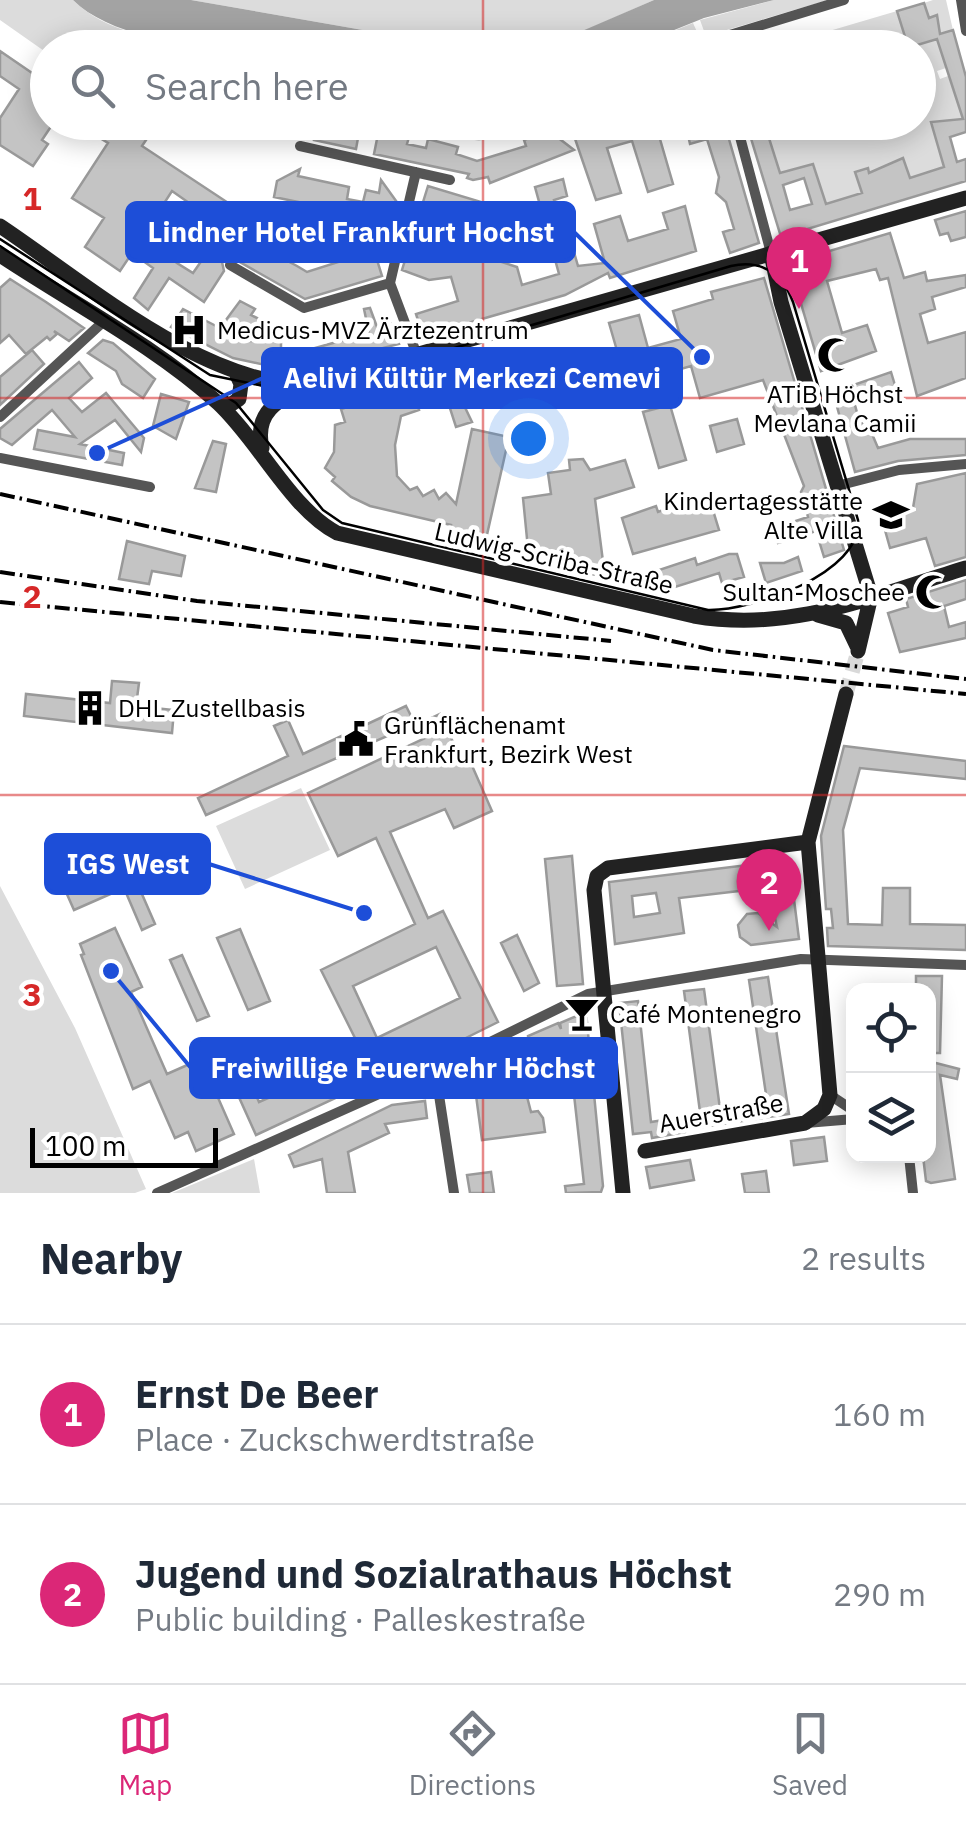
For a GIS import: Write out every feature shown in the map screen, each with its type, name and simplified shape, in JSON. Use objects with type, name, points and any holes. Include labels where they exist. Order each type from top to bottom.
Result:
[{"type":"main road","points":[[262,450],[259,428],[265,412],[310,385],[966,198]]},
{"type":"main road","points":[[0,226],[192,354],[236,373],[310,385]]},
{"type":"main road","points":[[771,253],[781,302],[871,596],[858,651],[846,622],[827,615],[809,615]]},
{"type":"main road","name":"Ludwig-Scriba-Straße","points":[[3,262],[103,322],[219,404],[262,450],[305,509],[338,533],[707,618],[766,623],[809,615],[966,568]]},
{"type":"main road","points":[[219,404],[230,406],[239,400],[242,384],[236,373]]},
{"type":"main road","points":[[830,1095],[815,958],[808,842],[846,694]]},
{"type":"main road","points":[[623,1190],[594,890],[601,872],[808,842]]},
{"type":"main road","name":"Auerstraße","points":[[644,1151],[806,1123],[824,1109],[830,1095]]},
{"type":"main road","points":[[618,1123],[633,1146],[644,1151],[623,1190]]},
{"type":"street","points":[[757,30],[844,0]]},
{"type":"street","points":[[961,0],[966,32]]},
{"type":"street","points":[[741,140],[771,253]]},
{"type":"street","points":[[300,146],[450,180]]},
{"type":"street","points":[[416,172],[390,283],[417,356]]},
{"type":"street","points":[[230,265],[304,308],[390,283]]},
{"type":"street","points":[[0,417],[103,322]]},
{"type":"street","points":[[0,458],[150,487]]},
{"type":"street","points":[[838,486],[899,470],[966,464]]},
{"type":"street","points":[[157,1193],[435,1069],[588,994],[815,958],[966,965]]},
{"type":"street","points":[[435,1069],[454,1193]]},
{"type":"street","points":[[830,1095],[846,1106]]},
{"type":"street","name":"Auerstraße","points":[[806,1123],[846,1120]]},
{"type":"street","points":[[909,1163],[913,1193]]},
{"type":"shaded area","points":[[0,0],[73,0],[101,20],[126,30],[30,30],[30,41],[0,20]]},
{"type":"shaded area","points":[[73,0],[191,0],[363,30],[129,30],[106,22]]},
{"type":"shaded area","points":[[191,0],[654,0],[586,30],[363,30]]},
{"type":"shaded area","points":[[654,0],[774,0],[674,30],[584,30]]},
{"type":"shaded area","points":[[774,0],[828,0],[727,30],[704,30],[700,20]]},
{"type":"shaded area","points":[[946,0],[953,30],[936,36],[937,16],[929,18],[924,3]]},
{"type":"shaded area","points":[[897,11],[903,30],[833,30]]},
{"type":"shaded area","points":[[693,23],[696,30],[676,30]]},
{"type":"shaded area","points":[[936,36],[946,68],[937,71],[940,79],[948,76],[963,119],[936,122]]},
{"type":"shaded area","points":[[936,139],[944,167],[910,178],[903,158],[869,173],[867,169],[855,173],[862,193],[826,204],[814,164],[780,173],[770,140]]},
{"type":"shaded area","points":[[301,788],[330,850],[245,889],[216,826]]},
{"type":"shaded area","points":[[0,886],[75,1028],[146,1189],[135,1193],[0,1193]]},
{"type":"shaded area","points":[[254,1159],[260,1193],[172,1193]]},
{"type":"building","points":[[924,3],[929,18],[937,15],[940,34],[953,30],[966,77],[966,132],[950,137],[957,162],[966,159],[966,181],[781,237],[751,140],[770,140],[780,173],[813,164],[826,204],[862,193],[855,172],[868,168],[869,173],[903,158],[910,178],[944,167],[936,139],[936,122],[963,119],[936,30],[903,30],[897,11]],"holes":[[[804,178],[812,204],[790,210],[783,185]]]},
{"type":"building","points":[[0,51],[30,72],[30,140],[48,144],[33,166],[0,145],[0,118],[19,89],[0,76]]},
{"type":"building","points":[[103,140],[146,140],[142,146],[245,214],[233,232],[307,272],[351,258],[348,246],[377,260],[382,276],[305,299],[229,256],[222,262],[224,271],[204,302],[169,278],[148,310],[134,298],[153,268],[132,253],[120,271],[85,247],[104,218],[72,198],[108,143]],"holes":[[[172,191],[192,205],[158,258],[137,245]],[[206,219],[223,230],[193,273],[177,263]]]},
{"type":"building","points":[[314,140],[358,140],[356,149]]},
{"type":"building","points":[[377,140],[408,140],[407,144],[426,148],[428,140],[432,140],[458,147],[456,154],[477,161],[526,146],[524,140],[561,140],[574,150],[490,183],[488,177],[473,180],[467,178],[469,174],[374,154]]},
{"type":"building","points":[[575,140],[660,140],[673,184],[648,192],[632,141],[607,148],[621,193],[596,200]]},
{"type":"building","points":[[707,140],[729,140],[759,243],[730,253],[723,232],[734,229],[726,202],[716,193],[719,177]]},
{"type":"building","points":[[300,169],[298,176],[349,187],[347,199],[363,202],[366,190],[379,193],[381,180],[399,205],[395,222],[274,197],[277,181]]},
{"type":"building","points":[[563,179],[567,196],[554,200],[566,243],[571,242],[578,266],[605,263],[594,224],[620,216],[628,241],[668,229],[663,213],[685,206],[696,251],[610,278],[608,273],[565,295],[423,336],[416,314],[458,301],[451,277],[429,280],[402,270],[428,186],[501,208],[483,256],[517,267],[522,285],[559,274],[535,187]]},
{"type":"building","points":[[966,211],[966,237],[951,241],[948,233],[940,235],[935,220]]},
{"type":"building","points":[[890,233],[904,278],[925,272],[927,281],[966,275],[966,287],[932,297],[935,309],[920,314],[928,343],[966,332],[966,378],[917,396],[888,278],[880,280],[876,269],[827,281],[842,333],[867,325],[876,351],[821,371],[789,263]]},
{"type":"building","points":[[764,278],[844,550],[824,557],[816,531],[778,543],[774,528],[808,517],[801,492],[804,486],[763,380],[700,398],[691,366],[656,376],[658,383],[629,392],[609,323],[639,315],[648,348],[681,339],[673,311],[713,299],[711,292]]},
{"type":"building","points":[[10,279],[84,328],[69,341],[54,331],[57,334],[50,340],[47,337],[26,354],[9,335],[0,343],[0,288]]},
{"type":"building","points":[[240,301],[255,309],[251,315],[263,321],[251,341],[281,341],[281,350],[308,350],[369,333],[364,309],[370,308],[377,327],[391,324],[399,344],[293,371],[233,358],[171,327],[183,309],[220,328]]},
{"type":"building","points":[[103,340],[113,343],[155,379],[143,398],[122,384],[116,371],[88,353]]},
{"type":"building","points":[[32,350],[44,364],[0,405],[0,377]]},
{"type":"building","points":[[79,362],[92,378],[69,398],[82,412],[106,393],[144,438],[141,452],[115,420],[80,444],[124,453],[122,465],[34,449],[38,430],[75,437],[52,410],[12,445],[0,438],[0,429]]},
{"type":"building","points":[[482,362],[488,383],[459,395],[472,422],[456,427],[448,402],[437,403],[431,383]]},
{"type":"building","points":[[891,372],[897,392],[855,405],[860,424],[867,422],[878,448],[910,439],[966,439],[966,455],[898,461],[855,472],[833,392]]},
{"type":"building","points":[[412,388],[419,410],[401,416],[395,445],[397,476],[410,490],[417,487],[423,496],[434,490],[439,499],[446,493],[456,504],[472,429],[509,437],[484,548],[448,540],[451,525],[370,506],[351,497],[332,481],[335,477],[325,468],[334,452],[335,425],[345,422],[341,409]]},
{"type":"building","points":[[161,394],[189,402],[176,439],[153,426]]},
{"type":"building","points":[[670,405],[686,460],[659,468],[643,412]]},
{"type":"building","points":[[737,419],[744,444],[717,452],[710,426]]},
{"type":"building","points":[[213,441],[226,444],[216,492],[195,488]]},
{"type":"building","points":[[583,459],[590,470],[625,460],[634,487],[595,499],[605,577],[529,559],[523,498],[551,494],[548,473],[570,470],[569,460]]},
{"type":"building","points":[[966,473],[966,557],[935,566],[926,538],[890,548],[881,516],[913,508],[917,484]]},
{"type":"building","points":[[708,494],[719,530],[633,554],[622,518],[656,506],[658,512]]},
{"type":"building","points":[[127,541],[185,556],[181,576],[152,571],[149,584],[119,579]]},
{"type":"building","points":[[737,554],[744,577],[722,583],[719,573],[656,593],[650,573],[695,558],[697,565]]},
{"type":"building","points":[[798,557],[802,571],[766,583],[760,563],[784,563]]},
{"type":"building","points":[[966,580],[966,599],[944,606],[949,627],[966,622],[966,638],[900,652],[888,613],[908,607],[906,599]]},
{"type":"building","name":"DHL Zustellbasis","points":[[112,681],[139,683],[136,706],[174,710],[172,733],[24,716],[26,694],[110,703]]},
{"type":"building","points":[[406,706],[415,724],[206,815],[198,798],[288,756],[274,726],[288,720],[303,754]]},
{"type":"building","points":[[440,714],[459,755],[466,752],[492,811],[454,828],[445,809],[390,832],[428,918],[443,911],[498,1022],[377,1082],[321,970],[415,924],[376,838],[338,856],[308,793],[436,733],[429,719]],"holes":[[[436,947],[460,998],[377,1038],[353,986]]]},
{"type":"building","points":[[844,746],[966,761],[966,779],[860,768],[843,830],[848,924],[882,925],[883,888],[910,888],[910,924],[966,925],[966,950],[828,946],[827,928],[833,928],[831,909],[826,909],[821,836]]},
{"type":"building","points":[[117,837],[155,924],[142,930],[124,888],[74,910],[54,865]]},
{"type":"building","points":[[572,856],[583,984],[557,986],[545,859]]},
{"type":"building","points":[[789,860],[799,939],[751,945],[740,937],[738,925],[747,914],[758,913],[777,927],[772,905],[780,897],[778,881],[768,872],[756,889],[679,898],[684,933],[615,944],[609,882]],"holes":[[[656,893],[660,913],[634,917],[632,896]]]},
{"type":"building","points":[[115,928],[142,987],[131,992],[167,1074],[201,1059],[234,1134],[196,1151],[188,1132],[175,1138],[150,1081],[133,1089],[81,955],[84,954],[80,944]]},
{"type":"building","points":[[240,929],[270,1001],[248,1010],[217,938]]},
{"type":"building","points":[[517,935],[539,983],[524,991],[501,943]]},
{"type":"building","points":[[182,955],[209,1016],[197,1021],[170,960]]},
{"type":"building","points":[[916,976],[942,976],[940,1053],[936,1053],[936,983],[916,983]]},
{"type":"building","points":[[768,977],[789,1114],[702,1127],[684,991],[704,989],[720,1109],[767,1101],[749,980]]},
{"type":"building","points":[[638,1001],[651,1122],[682,1117],[685,1132],[652,1138],[651,1132],[633,1134],[619,1003]]},
{"type":"building","points":[[586,1012],[603,1186],[601,1192],[566,1193],[565,1186],[584,1184],[569,1050],[530,1055],[528,1036],[558,1023],[561,1029],[560,1023]]},
{"type":"building","points":[[333,1039],[355,1089],[256,1135],[238,1095],[253,1088],[259,1102],[302,1083],[295,1068],[319,1058],[314,1047]]},
{"type":"building","points":[[936,1063],[959,1069],[957,1079],[940,1075],[955,1179],[926,1181],[924,1163],[936,1163]]},
{"type":"building","points":[[523,1081],[531,1112],[538,1111],[543,1118],[545,1132],[482,1140],[475,1088]]},
{"type":"building","points":[[425,1101],[427,1118],[385,1124],[389,1133],[348,1152],[355,1193],[327,1193],[322,1159],[294,1167],[289,1155],[392,1105]]},
{"type":"building","points":[[824,1137],[827,1161],[794,1165],[791,1141]]},
{"type":"building","points":[[690,1160],[694,1180],[650,1188],[646,1167]]},
{"type":"building","points":[[766,1171],[769,1193],[745,1193],[742,1174]]},
{"type":"building","points":[[491,1172],[494,1193],[470,1193],[467,1175]]},
{"type":"tunnel","points":[[846,694],[858,651]]},
{"type":"tram line","points":[[0,239],[210,375],[283,390],[333,384],[731,266],[761,267],[783,283],[793,302],[858,520],[855,539],[843,557],[801,585],[751,604],[708,610],[342,523],[323,510],[236,403],[0,246]]},
{"type":"railway","points":[[0,494],[713,650],[966,679]]},
{"type":"railway","points":[[0,572],[197,601],[611,641]]},
{"type":"railway","points":[[0,602],[966,694]]},
{"type":"place","name":"Ernst De Beer","points":[[799,309]]},
{"type":"place","name":"Medicus-MVZ Ärztezentrum","points":[[189,330]]},
{"type":"place","name":"ATiB Höchst Mevlana Camii","points":[[835,355]]},
{"type":"place","name":"Lindner Hotel Frankfurt Hochst","points":[[702,357]]},
{"type":"place","name":"Aelivi Kültür Merkezi Cemevi","points":[[97,453]]},
{"type":"place","name":"Kindertagesstätte Alte Villa","points":[[891,515]]},
{"type":"place","name":"Sultan-Moschee","points":[[933,592]]},
{"type":"place","name":"DHL Zustellbasis","points":[[90,708]]},
{"type":"place","name":"Grünflächenamt Frankfurt, Bezirk West","points":[[356,739]]},
{"type":"place","name":"IGS West","points":[[364,913]]},
{"type":"place","name":"Jugend und Sozialrathaus Höchst","points":[[769,931]]},
{"type":"place","name":"Freiwillige Feuerwehr Höchst","points":[[111,971]]},
{"type":"place","name":"Café Montenegro","points":[[582,1014]]}]
